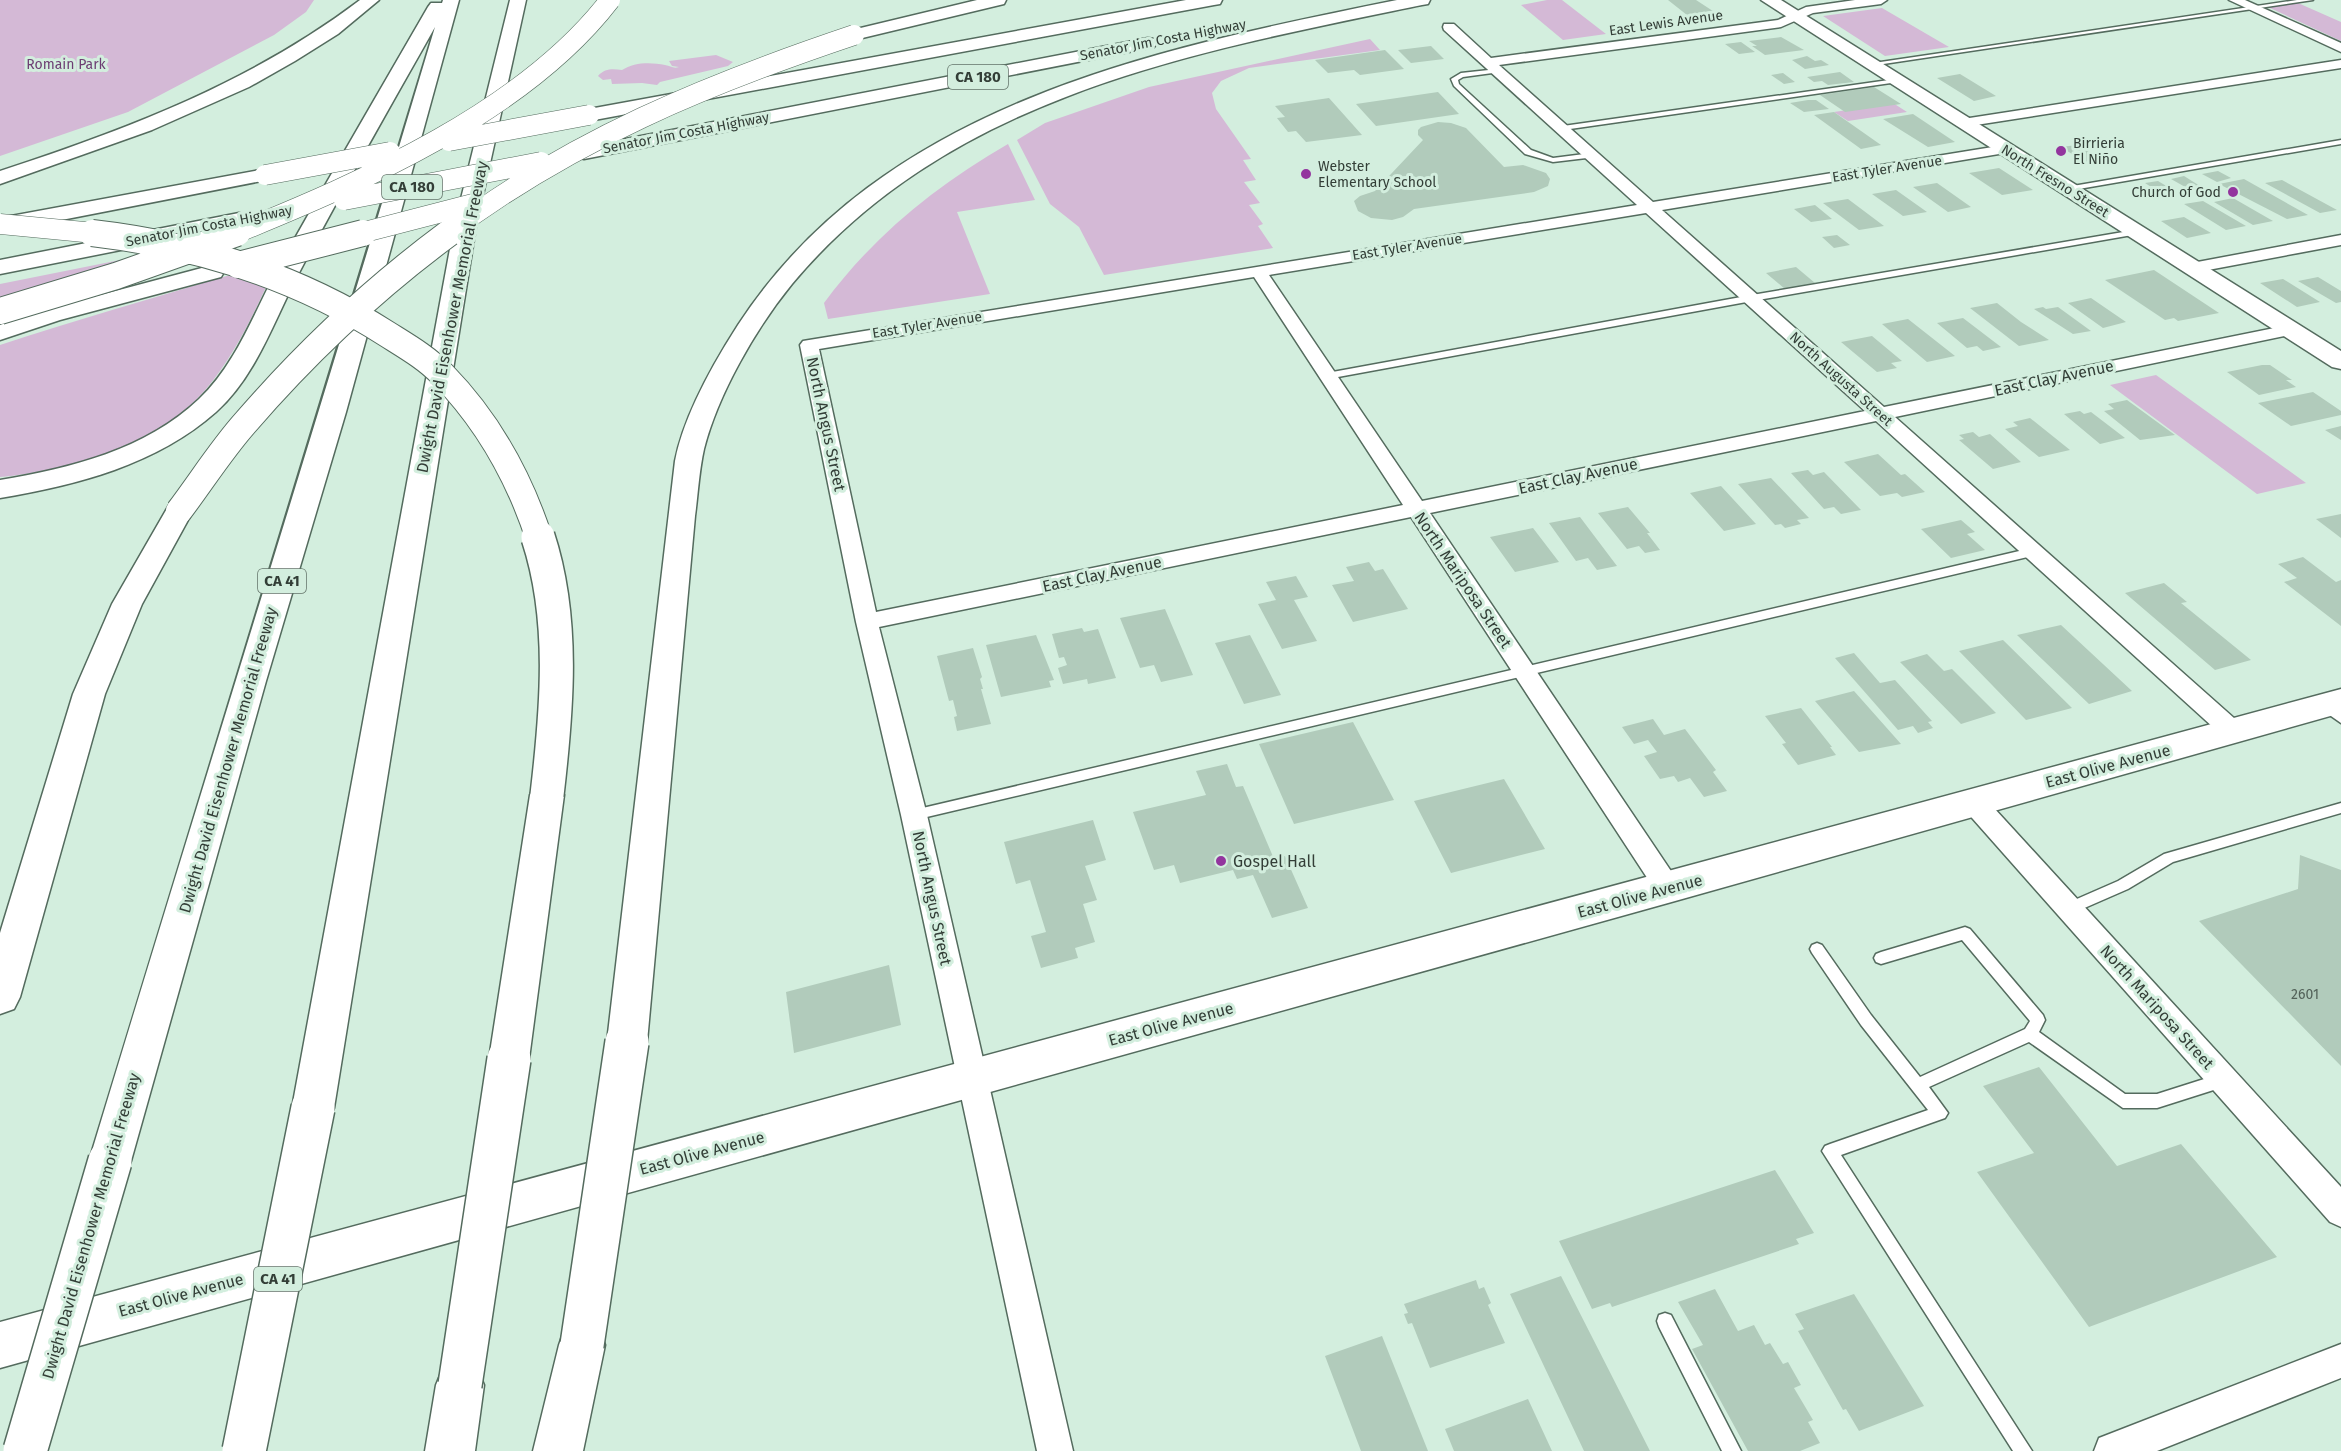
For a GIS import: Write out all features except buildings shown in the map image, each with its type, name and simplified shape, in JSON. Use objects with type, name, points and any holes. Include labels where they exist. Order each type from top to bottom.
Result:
[{"type":"main road","points":[[0,178],[107,141],[222,91],[311,44],[371,0]]},
{"type":"main road","points":[[0,489],[65,477],[137,451],[190,420],[224,389],[240,368],[286,273],[441,0]]},
{"type":"main road","name":"Dwight David Eisenhower Memorial Freeway","points":[[26,1451],[250,681],[333,412],[452,0]]},
{"type":"main road","name":"Dwight David Eisenhower Memorial Freeway","points":[[244,1451],[313,1108],[465,228],[518,0]]},
{"type":"main road","points":[[0,310],[144,266],[226,237],[312,202],[373,173],[478,115],[523,86],[580,38],[610,0]]},
{"type":"main road","points":[[0,997],[89,693],[128,604],[179,511],[249,415],[310,348],[369,293],[461,221],[555,162],[643,116],[748,71],[854,35],[998,0]]},
{"type":"main road","name":"Senator Jim Costa Highway","points":[[0,225],[1214,0]]},
{"type":"main road","name":"Senator Jim Costa Highway","points":[[0,267],[1372,0]]},
{"type":"main road","points":[[558,1451],[582,1345],[627,1042],[681,516],[690,452],[710,398],[729,358],[758,309],[795,266],[836,224],[893,180],[938,152],[1024,106],[1066,89],[1162,59],[1422,0]]},
{"type":"main road","name":"North Fresno Street","points":[[1769,0],[2289,330],[2338,358]]},
{"type":"main road","points":[[613,167],[929,86]]},
{"type":"main road","points":[[0,333],[52,315],[568,179]]},
{"type":"main road","points":[[0,225],[132,239],[226,260],[318,294],[354,312],[441,373],[480,420],[508,461],[532,516],[548,580],[557,670],[554,742],[450,1451]]},
{"type":"main road","name":"East Olive Avenue","points":[[0,1345],[2234,732],[2336,709]]},
{"type":"street","name":"East Lewis Avenue","points":[[1493,67],[1781,23],[1810,10],[1881,0]]},
{"type":"street","points":[[2235,0],[2341,48]]},
{"type":"street","name":"North Augusta Street","points":[[1449,27],[2234,732]]},
{"type":"street","points":[[1963,123],[2341,64]]},
{"type":"street","name":"East Tyler Avenue","points":[[809,345],[2005,149]]},
{"type":"street","points":[[2192,268],[2341,240]]},
{"type":"street","name":"North Mariposa Street","points":[[1258,271],[1668,888]]},
{"type":"street","name":"East Clay Avenue","points":[[867,622],[2289,330]]},
{"type":"street","name":"North Angus Street","points":[[809,345],[867,622],[914,815],[970,1079],[1054,1451]]},
{"type":"street","name":"North Mariposa Street","points":[[1974,803],[2341,1211]]},
{"type":"street","points":[[2112,1451],[2341,1361]]},
{"type":"lane","points":[[1870,64],[2310,0]]},
{"type":"lane","points":[[1493,67],[1461,75],[1454,79],[1456,85],[1528,152],[1553,160],[1592,155]]},
{"type":"lane","points":[[1563,128],[1896,81]]},
{"type":"lane","points":[[2067,189],[2341,142]]},
{"type":"lane","points":[[1327,376],[1752,298],[2134,232]]},
{"type":"lane","points":[[914,815],[2032,552]]},
{"type":"lane","points":[[2068,909],[2123,885],[2169,858],[2341,808]]},
{"type":"lane","points":[[1881,958],[1965,933],[2038,1020],[2030,1034],[1918,1085]]},
{"type":"lane","points":[[1817,949],[1866,1020],[1940,1113],[1830,1151],[2023,1451]]},
{"type":"lane","points":[[2030,1034],[2123,1101],[2157,1101],[2224,1080]]},
{"type":"lane","points":[[1665,1321],[1732,1451]]},
{"type":"green space","name":"Romain Park","points":[[0,0],[314,0],[306,12],[274,35],[128,112],[0,156]]},
{"type":"green space","points":[[1547,0],[1562,0],[1606,34],[1563,40],[1521,5]]},
{"type":"green space","points":[[2298,3],[2341,22],[2341,41],[2268,7]]},
{"type":"green space","points":[[1882,8],[1949,47],[1885,56],[1823,16]]},
{"type":"green space","points":[[1370,39],[1380,50],[1249,68],[1221,81],[1212,93],[1216,109],[1251,159],[1243,160],[1256,180],[1244,182],[1260,203],[1249,205],[1263,224],[1258,226],[1273,248],[1104,275],[1079,227],[1050,204],[1017,140],[1045,123],[1149,87]]},
{"type":"green space","points":[[716,55],[733,62],[728,66],[660,82],[657,85],[612,84],[611,79],[603,80],[598,76],[606,70],[622,70],[643,63],[677,68],[679,67],[672,66],[669,61]]},
{"type":"green space","points":[[1893,103],[1907,112],[1848,121],[1834,112]]},
{"type":"green space","points":[[1008,144],[1035,200],[957,212],[990,294],[828,319],[824,303],[843,278],[885,234],[931,195]]},
{"type":"green space","points":[[140,256],[0,300],[0,284]]},
{"type":"green space","points":[[230,275],[266,287],[247,327],[224,366],[187,408],[164,425],[111,451],[54,468],[0,477],[0,345]]},
{"type":"green space","points":[[2156,375],[2306,483],[2257,494],[2110,385]]},
{"type":"place","name":"Birrieria El Niño","points":[[2061,151]]},
{"type":"place","name":"Webster Elementary School","points":[[1306,174]]},
{"type":"place","name":"Church of God","points":[[2233,192]]},
{"type":"place","name":"Gospel Hall","points":[[1221,861]]}]
